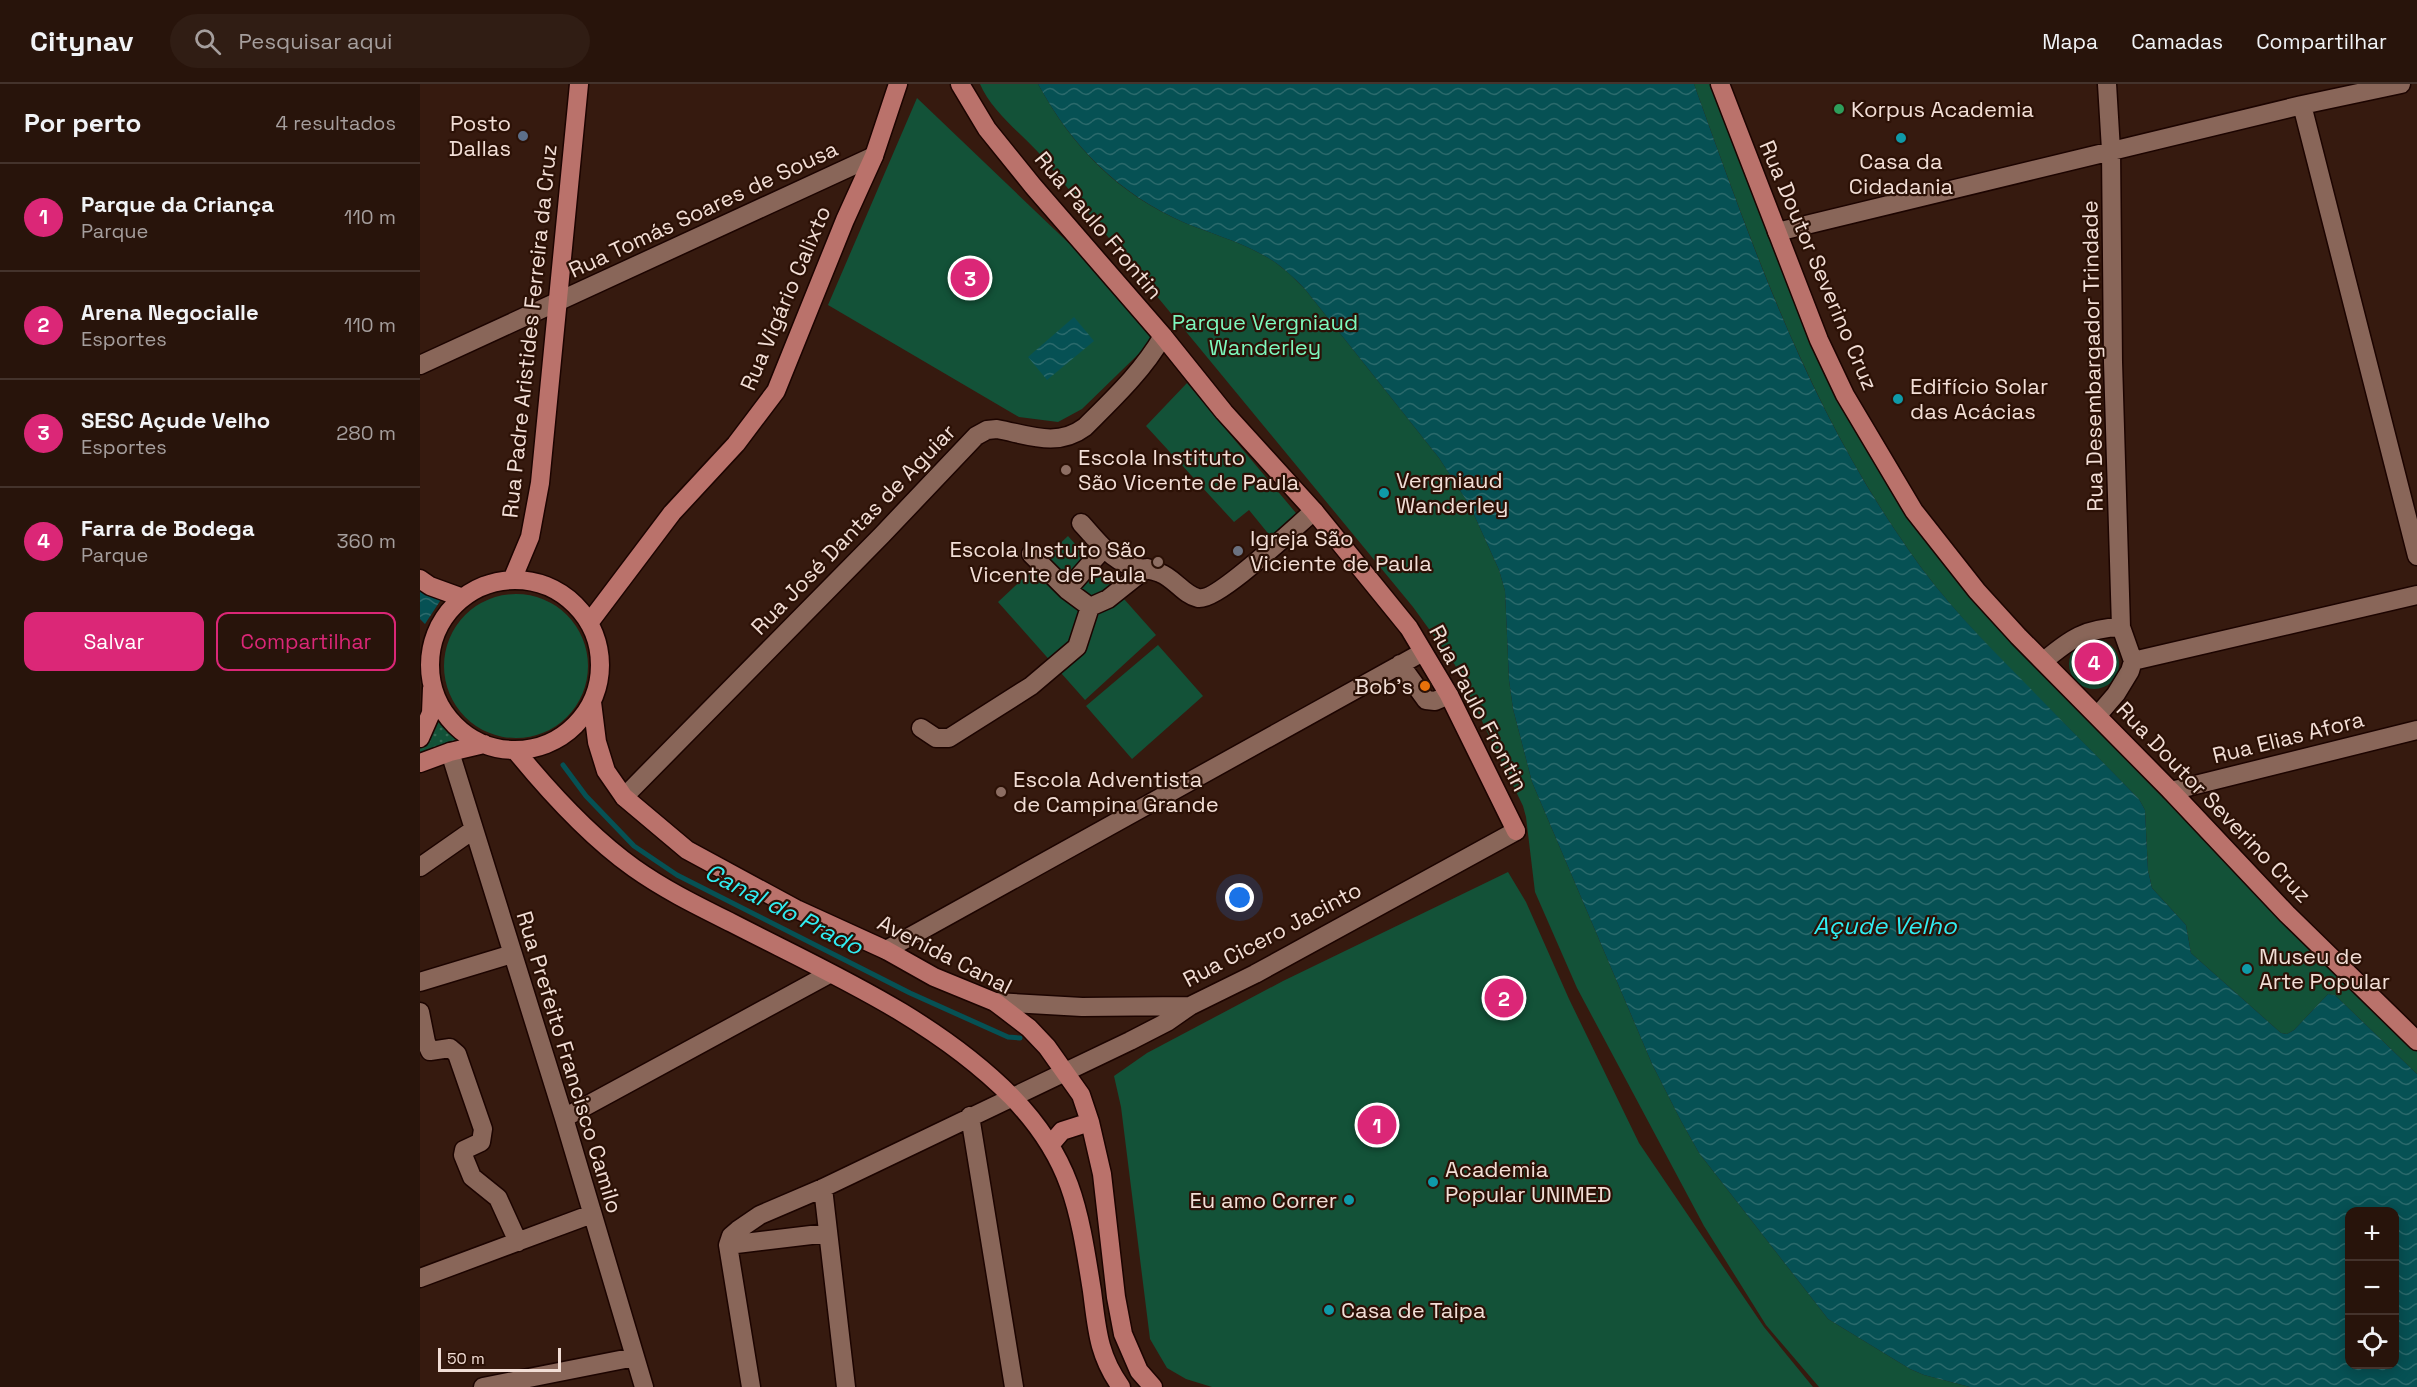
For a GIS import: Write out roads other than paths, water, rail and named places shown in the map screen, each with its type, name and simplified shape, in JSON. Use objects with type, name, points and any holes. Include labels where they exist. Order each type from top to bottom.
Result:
[{"type":"main road","name":"Rua Padre Aristides Ferreira da Cruz","points":[[512,580],[530,537],[540,483],[579,84]]},
{"type":"main road","name":"Rua Vigário Calixto","points":[[589,623],[672,513],[736,444],[776,391],[844,220],[874,156],[898,84]]},
{"type":"main road","name":"Rua Paulo Frontin","points":[[960,84],[987,129],[1033,186],[1163,336],[1224,412],[1314,511],[1409,628],[1449,695],[1516,831]]},
{"type":"main road","name":"Rua Doutor Severino Cruz","points":[[1720,84],[1819,340],[1845,395],[1914,511],[1977,591],[2171,790],[2287,914],[2417,1041]]},
{"type":"main road","points":[[420,579],[430,586],[463,598]]},
{"type":"main road","points":[[512,580],[531,581],[548,586],[564,595],[589,623],[599,649],[599,676],[592,702],[579,722],[560,737],[538,747],[515,750],[484,744],[466,734],[451,720],[439,702],[432,683],[426,648],[447,613],[463,598],[486,585],[512,580]]},
{"type":"main road","points":[[420,738],[431,713],[432,683]]},
{"type":"main road","name":"Avenida Canal","points":[[592,702],[597,742],[606,771],[624,797],[687,850],[796,909],[886,950],[934,977],[995,1002],[1029,1028],[1047,1047],[1066,1071],[1080,1095],[1090,1122],[1102,1174],[1116,1297],[1123,1334],[1139,1371],[1153,1387]]},
{"type":"main road","points":[[421,763],[450,752],[484,744]]},
{"type":"main road","points":[[515,750],[562,805],[633,868],[673,893],[931,1029],[973,1060],[1012,1097],[1051,1144],[1067,1176],[1077,1205],[1101,1350],[1110,1371],[1121,1387]]},
{"type":"main road","points":[[1051,1144],[1062,1131],[1090,1122]]},
{"type":"street","name":"Rua Desembargador Trindade","points":[[2107,84],[2111,150],[2113,362],[2121,627],[2133,661]]},
{"type":"street","points":[[1777,232],[2364,88],[2401,84]]},
{"type":"street","points":[[2302,105],[2417,556]]},
{"type":"street","name":"Rua Tomás Soares de Sousa","points":[[420,365],[874,156]]},
{"type":"street","name":"Rua José Dantas de Aguiar","points":[[624,797],[976,436],[987,430],[997,429],[1055,440],[1076,434],[1134,376],[1154,352],[1163,336]]},
{"type":"street","points":[[1081,523],[1104,548],[1130,565],[1163,573],[1193,597],[1201,599],[1212,596],[1314,511]]},
{"type":"street","points":[[1067,590],[1104,548]]},
{"type":"street","points":[[1031,554],[1067,590],[1090,607]]},
{"type":"street","points":[[921,728],[936,738],[949,738],[1031,686],[1077,646],[1090,607],[1108,599],[1148,568]]},
{"type":"street","points":[[2097,715],[2124,683],[2133,661],[2417,596]]},
{"type":"street","points":[[2044,661],[2078,635],[2087,631],[2121,627]]},
{"type":"street","points":[[886,950],[1423,652]]},
{"type":"street","points":[[1400,664],[1426,700],[1435,701],[1449,695]]},
{"type":"street","name":"Rua Elias Afora","points":[[2171,790],[2417,730]]},
{"type":"street","name":"Rua Prefeito Francisco Camilo","points":[[450,752],[564,1118],[644,1387]]},
{"type":"street","points":[[420,867],[473,830]]},
{"type":"street","name":"Rua Cicero Jacinto","points":[[995,1002],[1082,1007],[1190,1006],[1256,974],[1516,831]]},
{"type":"street","points":[[420,982],[512,954]]},
{"type":"street","points":[[420,966],[420,976]]},
{"type":"street","points":[[564,1118],[829,974]]},
{"type":"street","points":[[751,1387],[728,1245],[731,1236],[760,1215],[823,1188],[1167,1022],[1190,1006]]},
{"type":"street","points":[[420,1012],[430,1051],[450,1048],[457,1054],[483,1129],[481,1142],[464,1150],[463,1155],[472,1177],[498,1198],[518,1242]]},
{"type":"street","points":[[970,1116],[1014,1387]]},
{"type":"street","points":[[823,1188],[846,1387]]},
{"type":"street","points":[[420,1278],[592,1214]]},
{"type":"street","points":[[728,1245],[828,1233]]},
{"type":"street","points":[[483,1387],[635,1358]]},
{"type":"water","name":"Açude Velho","points":[[1038,84],[1694,84],[1738,206],[1785,324],[1840,439],[1872,494],[1934,585],[1993,650],[2139,799],[2145,810],[2148,870],[2152,888],[2186,925],[2191,953],[2281,1033],[2287,1034],[2294,1030],[2328,994],[2335,995],[2417,1074],[2417,1387],[1970,1387],[1910,1369],[1828,1319],[1699,1153],[1652,1064],[1532,782],[1513,709],[1509,680],[1505,591],[1499,570],[1470,506],[1439,458],[1294,278],[1261,254],[1185,223],[1139,198],[1100,166],[1066,128]]},
{"type":"water","points":[[1074,317],[1094,341],[1047,380],[1028,357]]},
{"type":"water","points":[[420,586],[442,598],[425,624],[420,619]]},
{"type":"waterway","name":"Canal do Prado","points":[[563,765],[586,796],[634,846],[677,875],[910,993],[1008,1037],[1020,1038]]},
{"type":"place","name":"Korpus Academia","points":[[1839,109]]},
{"type":"place","name":"Posto Dallas","points":[[523,136]]},
{"type":"place","name":"Casa da Cidadania","points":[[1901,138]]},
{"type":"place","name":"SESC Açude Velho","points":[[970,278]]},
{"type":"place","name":"Edifício Solar das Acácias","points":[[1898,399]]},
{"type":"place","name":"Escola Instituto São Vicente de Paula","points":[[1066,470]]},
{"type":"place","name":"Vergniaud Wanderley","points":[[1384,493]]},
{"type":"place","name":"Igreja São Viciente de Paula","points":[[1238,551]]},
{"type":"place","name":"Escola Instuto São Vicente de Paula","points":[[1158,562]]},
{"type":"place","name":"Farra de Bodega","points":[[2094,662]]},
{"type":"place","name":"Bob's","points":[[1425,686]]},
{"type":"place","name":"Escola Adventista de Campina Grande","points":[[1001,792]]},
{"type":"place","name":"Museu de Arte Popular","points":[[2247,969]]},
{"type":"place","name":"Arena Negocialle","points":[[1504,998]]},
{"type":"place","name":"Parque da Criança","points":[[1377,1125]]},
{"type":"place","name":"Academia Popular UNIMED","points":[[1433,1182]]},
{"type":"place","name":"Eu amo Correr","points":[[1349,1200]]},
{"type":"place","name":"Casa de Taipa","points":[[1329,1310]]},
{"type":"park label","name":"Parque Vergniaud Wanderley","points":[[1265,334]]}]
